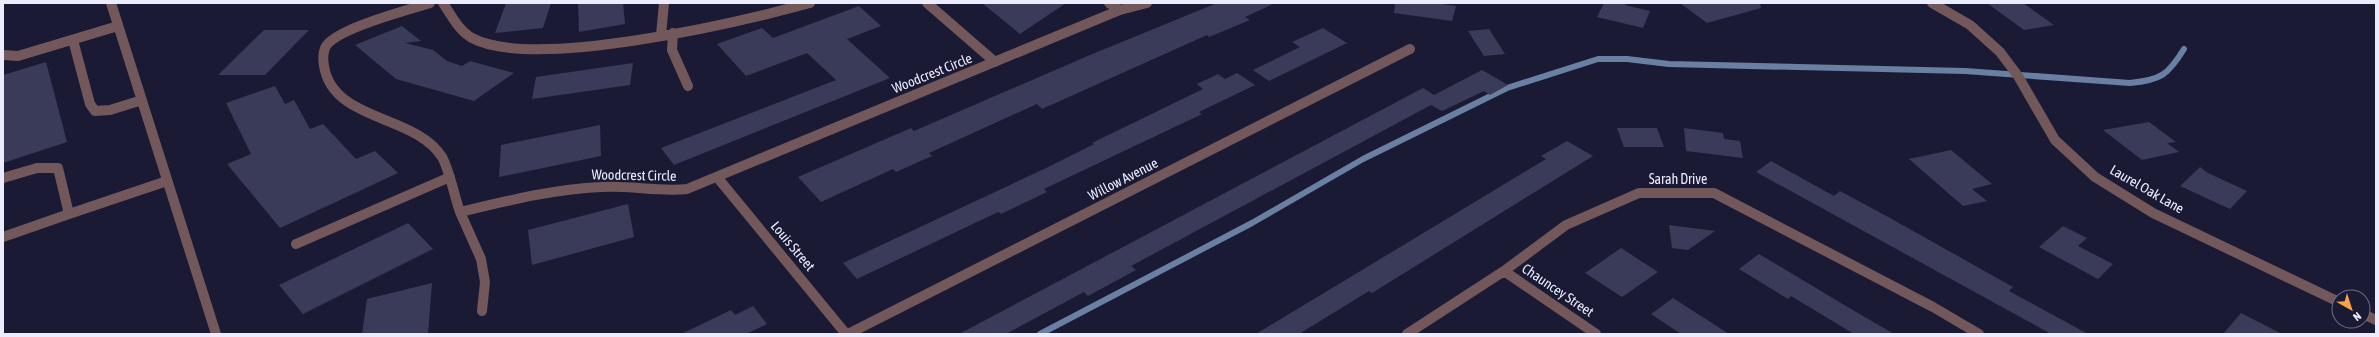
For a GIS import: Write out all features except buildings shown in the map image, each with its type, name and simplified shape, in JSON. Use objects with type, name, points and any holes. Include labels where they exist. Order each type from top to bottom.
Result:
[{"type":"street","points":[[111,3],[216,334]]},
{"type":"street","points":[[430,3],[358,26],[335,37],[325,47],[322,60],[326,79],[339,96],[424,140],[442,156],[460,212],[481,259],[485,282],[482,311]]},
{"type":"street","points":[[443,3],[458,24],[473,38],[496,46],[530,48],[568,48],[661,35],[747,21],[810,3]]},
{"type":"street","points":[[661,35],[664,3]]},
{"type":"street","name":"Woodcrest Circle","points":[[460,212],[512,199],[594,186],[669,192],[687,189],[995,62],[927,3]]},
{"type":"street","points":[[1109,3],[1120,10]]},
{"type":"street","points":[[995,62],[1120,10],[1147,3]]},
{"type":"street","name":"Laurel Oak Lane","points":[[1932,3],[1968,21],[1987,37],[2018,75],[2036,112],[2062,148],[2112,190],[2182,227],[2331,298]]},
{"type":"street","points":[[3,55],[8,58],[18,56],[118,26]]},
{"type":"street","points":[[673,33],[672,50],[688,86]]},
{"type":"street","points":[[73,40],[90,104],[95,111],[110,110],[142,100]]},
{"type":"street","name":"Willow Avenue","points":[[847,334],[1410,49]]},
{"type":"street","points":[[3,178],[37,167],[47,166],[58,168],[69,214]]},
{"type":"street","points":[[296,244],[450,177]]},
{"type":"street","name":"Louis Street","points":[[717,177],[847,334]]},
{"type":"street","points":[[3,237],[168,181]]},
{"type":"street","name":"Sarah Drive","points":[[1407,334],[1504,271],[1566,225],[1639,194],[1714,193],[1933,308],[1979,334]]},
{"type":"street","name":"Chauncey Street","points":[[1504,271],[1596,334]]},
{"type":"waterway","points":[[1040,334],[1252,223],[1363,159],[1507,88],[1598,59],[1627,59],[1669,64],[1965,71],[2130,83],[2141,82],[2163,75],[2173,65],[2184,49]]}]
